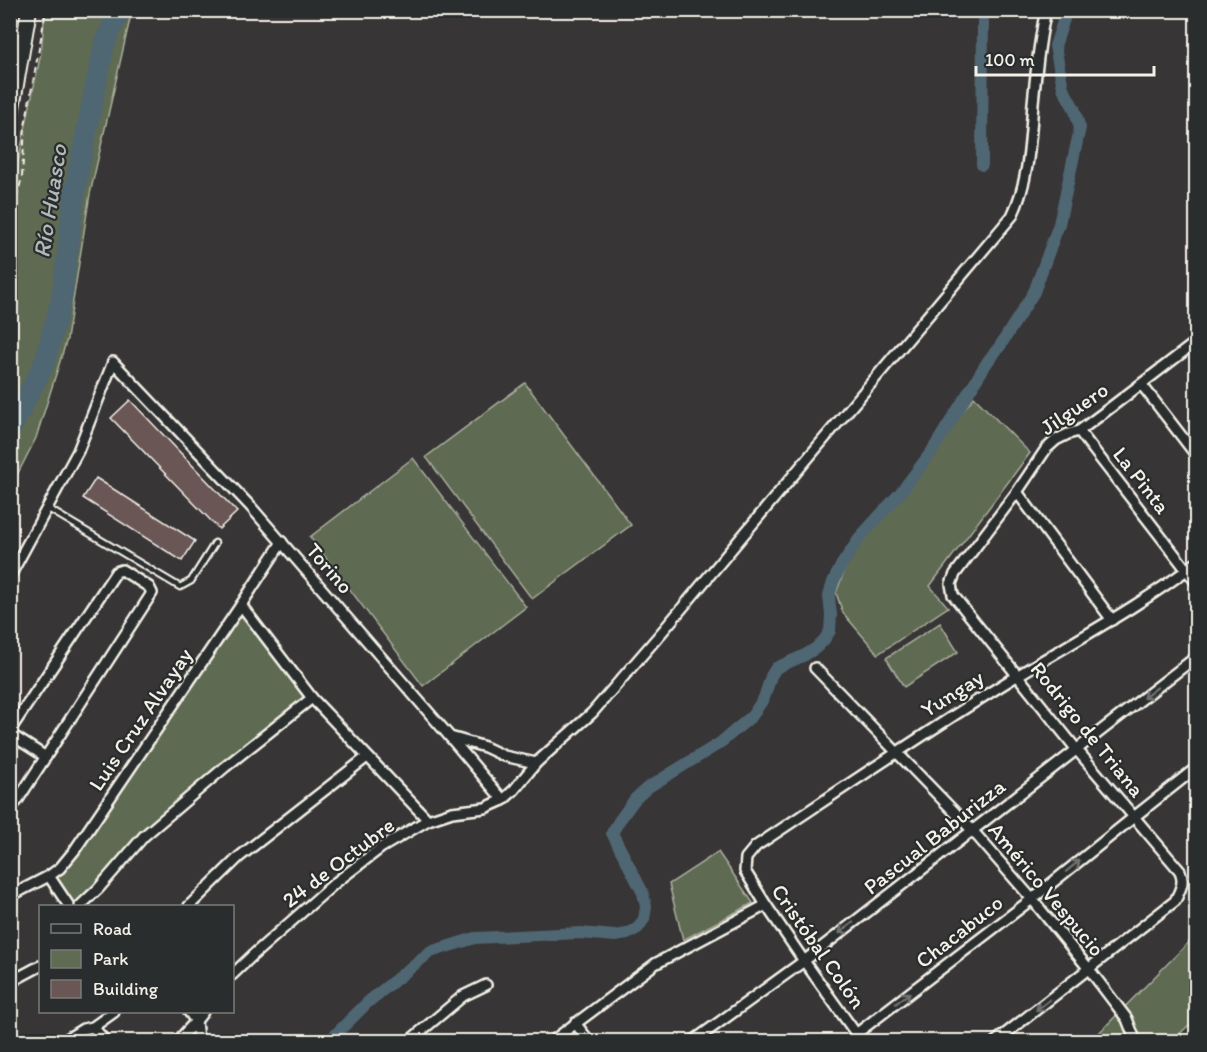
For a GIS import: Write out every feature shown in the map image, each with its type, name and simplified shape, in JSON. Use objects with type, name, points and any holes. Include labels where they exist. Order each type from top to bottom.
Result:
[{"type":"main road","points":[[10,119],[29,10]]},
{"type":"street","points":[[503,800],[536,763],[592,713],[1012,216],[1023,187],[1029,156],[1035,82],[1046,10]]},
{"type":"street","name":"Jilguero","points":[[951,584],[955,574],[1017,492],[1046,449],[1056,440],[1079,431],[1197,342]]},
{"type":"street","name":"Torino","points":[[47,508],[78,451],[113,362],[251,507],[503,800]]},
{"type":"street","points":[[1142,385],[1197,455]]},
{"type":"street","name":"La Pinta","points":[[1079,431],[1197,582]]},
{"type":"street","points":[[1017,492],[1112,620]]},
{"type":"street","points":[[10,576],[47,508]]},
{"type":"street","name":"Luis Cruz Alvayay","points":[[10,896],[49,876],[60,868],[74,851],[282,542]]},
{"type":"street","name":"Yungay","points":[[745,871],[746,858],[756,846],[896,752],[1018,675],[1112,620],[1197,563]]},
{"type":"street","points":[[10,808],[17,801],[46,757],[152,593],[150,587],[122,570],[116,572],[10,732],[46,757]]},
{"type":"street","name":"Rodrigo de Triana","points":[[951,584],[953,595],[1077,750],[1180,871],[1183,879],[1175,901],[1089,969]]},
{"type":"street","points":[[241,605],[312,698],[428,820]]},
{"type":"street","name":"Pascual Baburizza","points":[[692,1041],[804,961],[1197,657]]},
{"type":"street","name":"Américo Vespucio","points":[[815,668],[972,830],[1032,899],[1127,1019],[1136,1041]]},
{"type":"street","points":[[81,905],[144,836],[225,767],[312,698]]},
{"type":"street","points":[[450,737],[486,747],[504,756],[536,763]]},
{"type":"street","points":[[190,905],[239,857],[367,757]]},
{"type":"street","name":"Chacabuco","points":[[859,1038],[1197,768]]},
{"type":"street","name":"24 de Octubre","points":[[234,973],[335,883],[382,847],[428,820],[452,812],[485,808],[503,800]]},
{"type":"street","name":"Cristóbal Colón","points":[[745,871],[804,961],[859,1038]]},
{"type":"street","points":[[49,876],[68,905]]},
{"type":"street","points":[[551,1041],[655,964],[766,905]]},
{"type":"street","points":[[10,982],[39,967]]},
{"type":"street","points":[[995,1041],[1089,969]]},
{"type":"street","points":[[408,1041],[463,996],[486,986]]},
{"type":"street","points":[[62,1041],[83,1029],[93,1027],[111,1013]]},
{"type":"street","points":[[190,1013],[196,1021],[197,1041]]},
{"type":"street","points":[[177,1041],[202,1013]]},
{"type":"street","points":[[575,1023],[590,1041]]},
{"type":"street","points":[[93,1027],[106,1041]]},
{"type":"lane","points":[[47,508],[180,587],[191,581],[215,543]]},
{"type":"path","points":[[10,217],[22,177],[25,126],[46,10]]},
{"type":"green space","points":[[45,10],[140,11],[130,19],[90,194],[67,339],[36,438],[11,487],[11,195],[41,53]]},
{"type":"green space","points":[[525,383],[631,525],[532,599],[426,457]]},
{"type":"green space","points":[[974,397],[1030,453],[930,586],[948,607],[878,654],[843,613],[836,593],[853,548]]},
{"type":"green space","points":[[413,458],[526,607],[423,686],[310,537]]},
{"type":"green space","points":[[241,608],[310,698],[225,764],[78,905],[70,905],[51,877]]},
{"type":"green space","points":[[940,623],[958,652],[904,687],[886,658]]},
{"type":"green space","points":[[718,852],[753,903],[683,940],[669,884]]},
{"type":"green space","points":[[1196,935],[1196,1033],[1189,1025],[1172,1041],[1090,1042]]},
{"type":"building","points":[[130,400],[237,512],[219,529],[111,418]]},
{"type":"building","points":[[96,478],[195,541],[182,561],[83,498]]},
{"type":"waterway","name":"Río Huasco","points":[[10,430],[44,364],[62,297],[75,189],[95,89],[105,42],[120,10]]},
{"type":"waterway","points":[[982,10],[982,165]]},
{"type":"waterway","points":[[328,1042],[368,1002],[430,952],[475,938],[580,933],[615,936],[627,934],[638,928],[644,919],[646,907],[643,893],[612,833],[619,821],[635,799],[647,788],[720,743],[752,716],[764,698],[776,668],[805,655],[824,640],[830,631],[829,596],[842,564],[861,536],[901,492],[932,451],[1034,292],[1059,224],[1080,128],[1074,108],[1063,88],[1055,46],[1067,10]]}]
